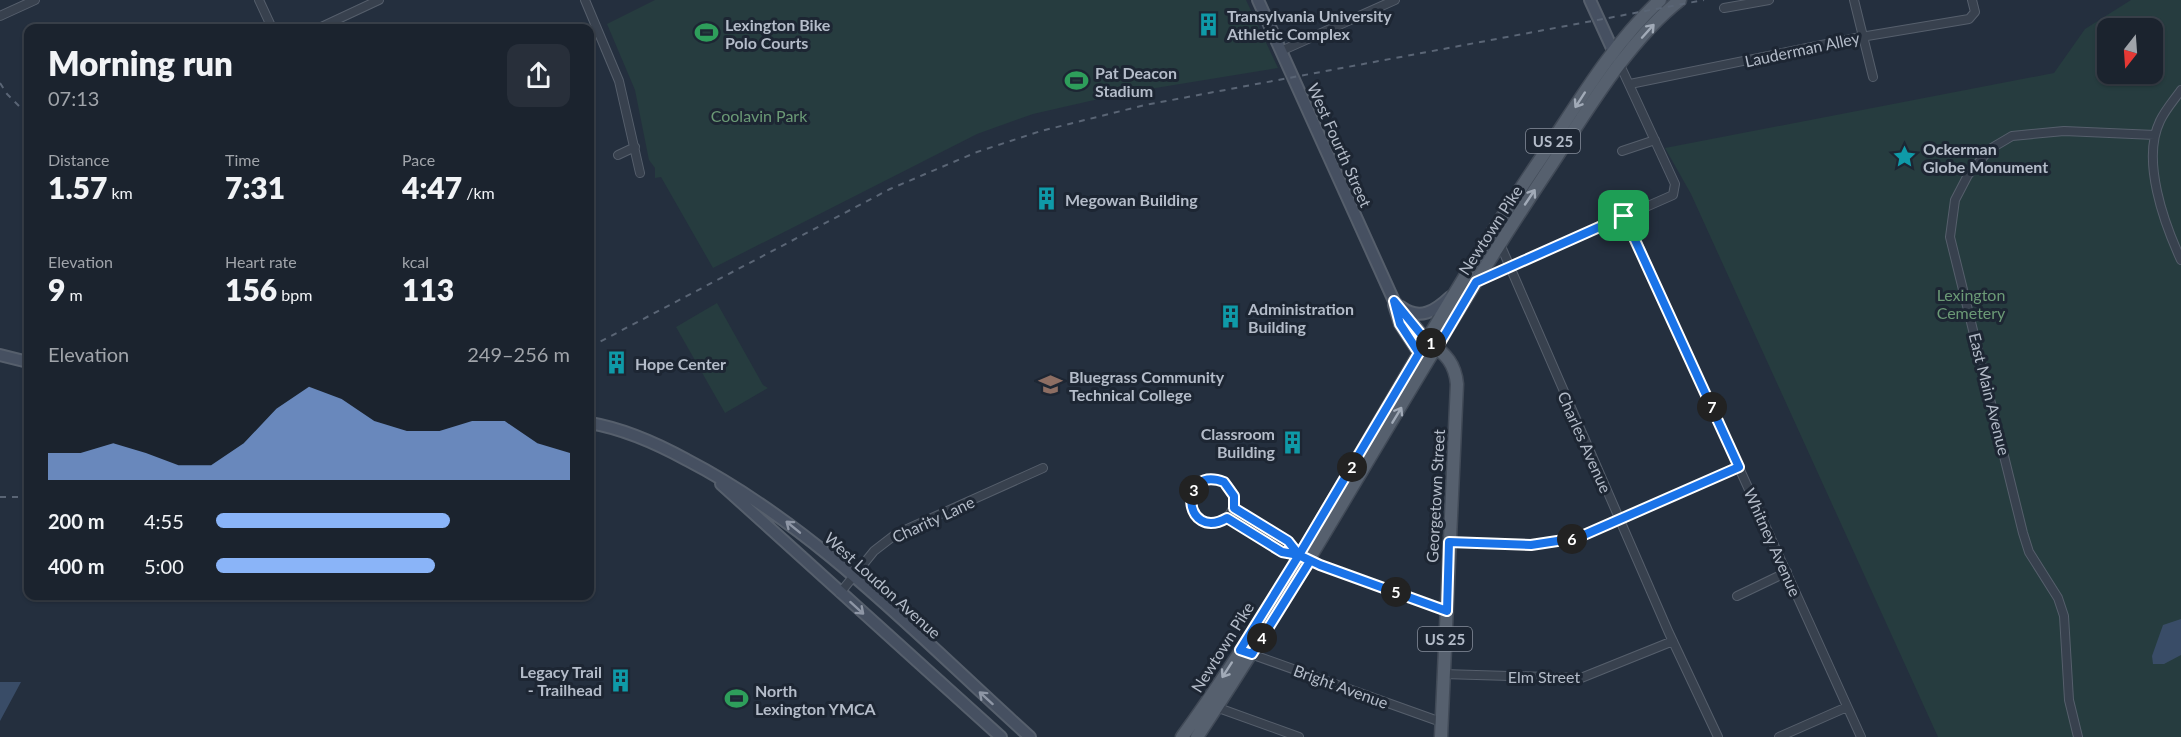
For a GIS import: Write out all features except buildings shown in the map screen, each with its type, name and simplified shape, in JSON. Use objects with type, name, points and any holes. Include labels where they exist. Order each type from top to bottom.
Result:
[{"type":"main road","name":"West Fourth Street","points":[[1258,0],[1394,301],[1400,324],[1419,353]]},
{"type":"main road","points":[[1590,0],[1620,65]]},
{"type":"main road","name":"Newtown Pike","points":[[1304,558],[1419,353],[1432,344],[1455,294],[1515,197],[1613,51],[1660,0]]},
{"type":"main road","name":"Newtown Pike","points":[[1197,737],[1211,706],[1304,558],[1432,344],[1476,282],[1620,65],[1659,18],[1680,0]]},
{"type":"main road","points":[[1394,301],[1414,314],[1426,314],[1433,312],[1455,294]]},
{"type":"main road","name":"West Fourth Street","points":[[1394,301],[1432,344]]},
{"type":"main road","name":"Georgetown Street","points":[[1432,344],[1446,354],[1453,366],[1457,384],[1441,737]]},
{"type":"main road","points":[[0,355],[24,361]]},
{"type":"main road","name":"West Loudon Avenue","points":[[594,424],[637,435],[705,469],[772,509],[854,577],[1030,737]]},
{"type":"main road","name":"West Loudon Avenue","points":[[705,469],[1001,737]]},
{"type":"main road","name":"Newtown Pike","points":[[1182,737],[1211,706]]},
{"type":"street","points":[[0,16],[35,0]]},
{"type":"street","points":[[259,0],[270,24]]},
{"type":"street","points":[[328,24],[379,0]]},
{"type":"street","points":[[585,0],[619,81],[640,173]]},
{"type":"street","points":[[1281,51],[1395,0]]},
{"type":"street","points":[[1724,8],[1769,0]]},
{"type":"street","points":[[1854,0],[1861,37],[1873,77]]},
{"type":"street","name":"Lauderman Alley","points":[[1630,84],[1861,37],[1969,19],[1975,12],[1972,0]]},
{"type":"street","points":[[1476,282],[1673,195],[1675,192],[1675,184],[1620,65]]},
{"type":"street","points":[[2181,90],[2160,120],[2155,135],[2154,169],[2163,216],[2181,260]]},
{"type":"street","name":"East Main Avenue","points":[[2078,737],[2069,700],[2064,616],[2058,598],[2038,571],[2026,543],[1950,237],[1952,213],[1955,200],[1968,175],[1990,149],[2012,136],[2064,131],[2155,135]]},
{"type":"street","points":[[1622,151],[1655,140]]},
{"type":"street","points":[[618,155],[635,147]]},
{"type":"street","name":"Whitney Avenue","points":[[1624,216],[1861,737]]},
{"type":"street","name":"Charles Avenue","points":[[1500,244],[1672,641],[1718,737]]},
{"type":"street","points":[[1449,542],[1548,544],[1577,538],[1739,467]]},
{"type":"street","name":"Charity Lane","points":[[840,593],[874,551],[896,534],[1043,468]]},
{"type":"street","points":[[1209,480],[1224,482],[1234,496],[1234,508],[1227,518],[1214,524],[1207,523],[1195,515],[1190,500],[1196,487],[1209,480]]},
{"type":"street","points":[[1234,508],[1288,541],[1304,558]]},
{"type":"street","points":[[1227,518],[1282,552],[1447,611]]},
{"type":"street","points":[[1737,596],[1787,572]]},
{"type":"street","name":"Elm Street","points":[[1443,674],[1581,678],[1672,641]]},
{"type":"street","name":"Bright Avenue","points":[[1246,652],[1441,722]]},
{"type":"street","points":[[1211,706],[1299,737]]},
{"type":"street","points":[[1779,737],[1847,707]]},
{"type":"green space","name":"Coolavin Park","points":[[655,0],[1246,0],[1278,68],[1125,93],[1033,114],[977,134],[713,268],[661,177],[655,178],[655,168],[649,160],[635,90],[607,24]]},
{"type":"green space","name":"Lexington Cemetery","points":[[2131,0],[2181,0],[2181,737],[1938,737],[1691,194],[1665,148],[2054,73],[2085,29],[2097,21],[2097,84],[2163,84],[2163,18],[2102,18]]},
{"type":"green space","points":[[717,303],[763,385],[768,388],[725,413],[676,327]]},
{"type":"water","points":[[2181,619],[2181,655],[2164,664],[2153,664],[2152,656],[2163,625]]},
{"type":"water","points":[[0,682],[21,682],[0,721]]},
{"type":"railway","points":[[594,345],[890,189],[977,152],[1041,131],[1145,105],[1704,0]]},
{"type":"railway","points":[[0,83],[7,94],[24,111]]},
{"type":"railway","points":[[0,497],[24,497]]},
{"type":"place","name":"Transylvania University Athletic Complex","points":[[1209,24]]},
{"type":"place","name":"Lexington Bike Polo Courts","points":[[707,33]]},
{"type":"place","name":"Pat Deacon Stadium","points":[[1077,81]]},
{"type":"place","name":"Ockerman Globe Monument","points":[[1905,157]]},
{"type":"place","name":"Megowan Building","points":[[1047,199]]},
{"type":"place","name":"Administration Building","points":[[1230,317]]},
{"type":"place","name":"Hope Center","points":[[617,363]]},
{"type":"place","name":"Bluegrass Community Technical College","points":[[1051,385]]},
{"type":"place","name":"Classroom Building","points":[[1293,442]]},
{"type":"place","name":"Legacy Trail - Trailhead","points":[[620,680]]},
{"type":"place","name":"North Lexington YMCA","points":[[737,699]]},
{"type":"route","points":[[1624,216],[1476,282],[1437,348],[1427,341],[1394,301],[1400,324],[1419,353],[1299,555],[1282,552],[1227,518],[1214,524],[1200,520],[1191,508],[1190,500],[1196,487],[1209,480],[1224,482],[1234,496],[1234,508],[1288,541],[1299,555],[1310,561],[1252,654],[1240,650],[1299,555],[1320,565],[1447,611],[1449,542],[1531,545],[1577,538],[1739,467],[1624,216]]}]
